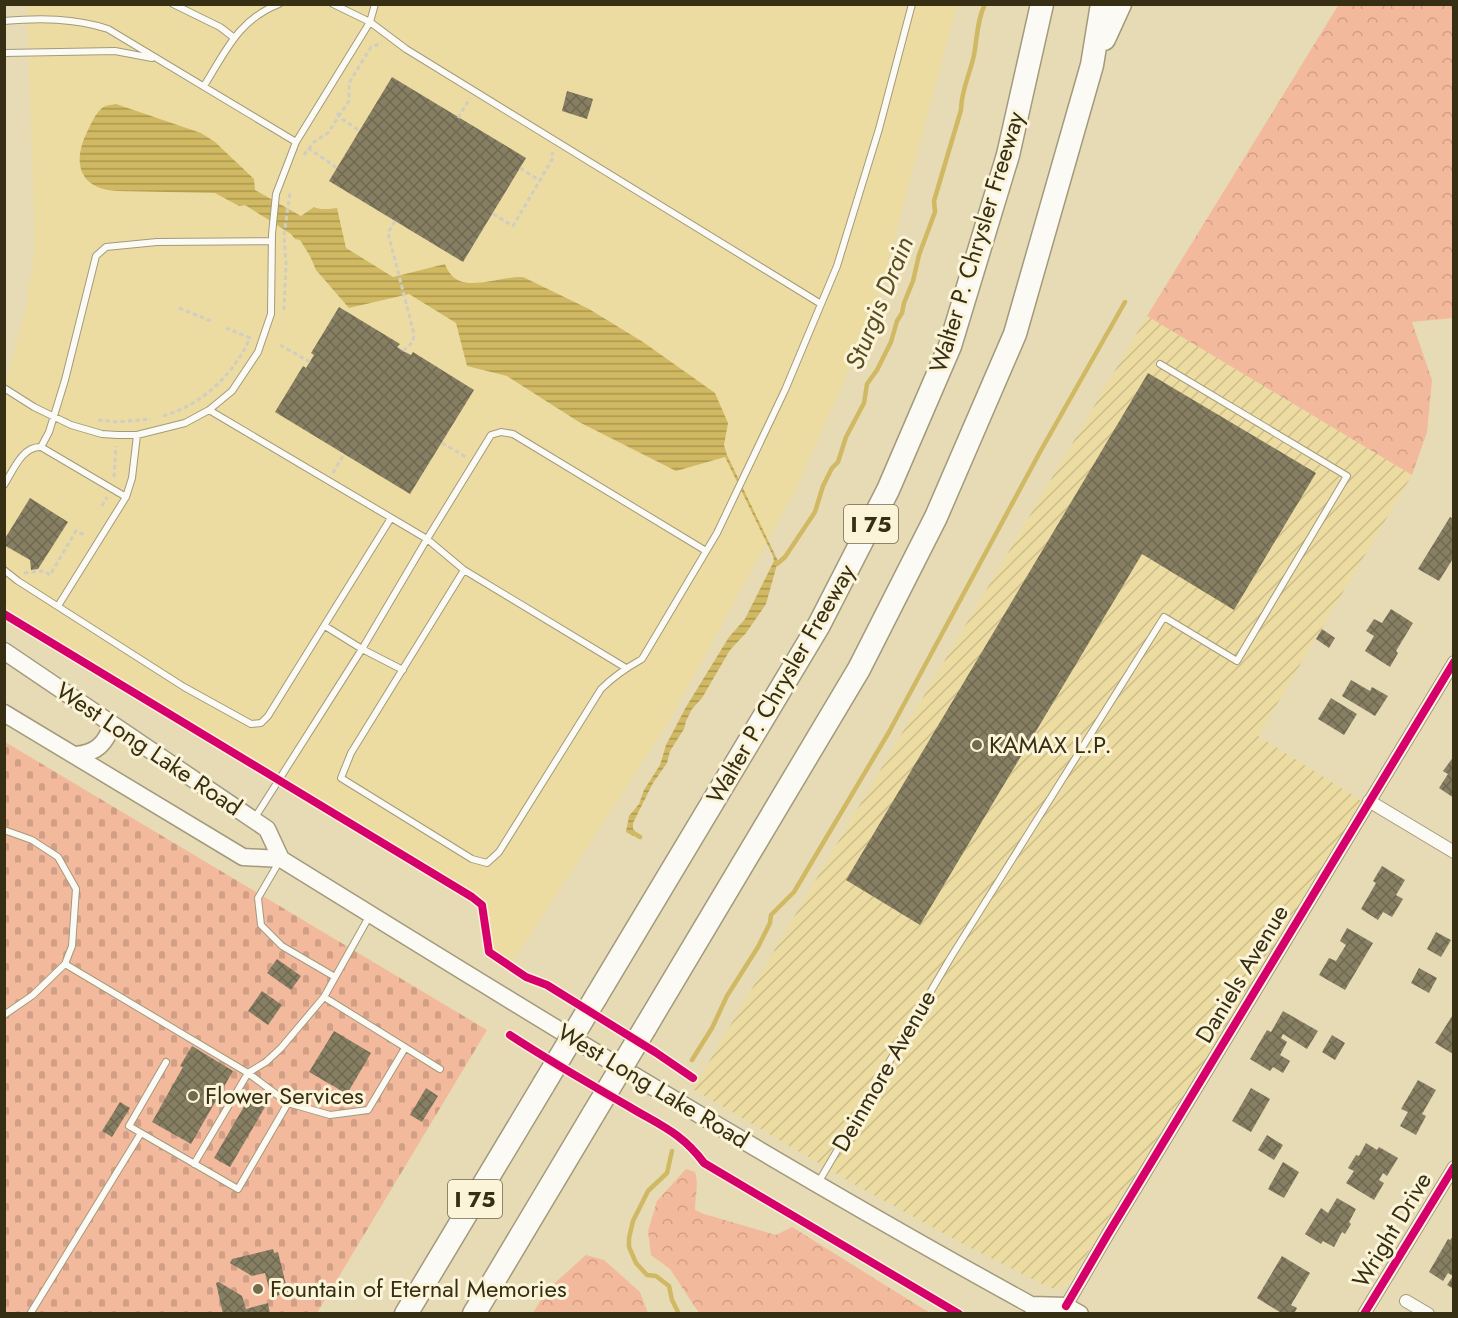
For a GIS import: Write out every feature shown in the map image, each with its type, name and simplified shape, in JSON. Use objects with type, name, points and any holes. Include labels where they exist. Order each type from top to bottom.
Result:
[{"type":"highway","name":"Walter P. Chrysler Freeway","points":[[406,1314],[819,625],[888,490],[950,346],[1008,155],[1042,4]]},
{"type":"highway","name":"I 75","points":[[474,1314],[859,669],[936,517],[1015,334],[1092,65],[1102,4]]},
{"type":"highway","points":[[1092,65],[1120,4]]},
{"type":"main road","name":"West Long Lake Road","points":[[4,651],[267,829],[281,859]]},
{"type":"main road","name":"West Long Lake Road","points":[[4,712],[243,857],[281,859],[633,1075],[1034,1309],[1073,1310]]},
{"type":"main road","points":[[76,755],[96,750],[104,743],[112,724]]},
{"type":"street","name":"Daniels Avenue","points":[[1073,1310],[1114,1224],[1454,662]]},
{"type":"street","points":[[1369,801],[1454,852]]},
{"type":"street","name":"Wright Drive","points":[[1364,1314],[1454,1167]]},
{"type":"street","points":[[1406,1300],[1428,1314]]},
{"type":"lane","points":[[173,4],[220,27],[233,37]]},
{"type":"lane","points":[[204,86],[233,37],[249,21],[279,4]]},
{"type":"lane","points":[[333,4],[370,22],[406,49],[821,304]]},
{"type":"lane","points":[[4,388],[34,407],[71,425],[102,434],[137,435],[185,423],[209,410],[232,391],[249,367],[263,341],[271,314],[272,237],[276,194],[297,142],[370,22],[375,4]]},
{"type":"lane","points":[[464,570],[351,753],[341,778],[472,859],[487,863],[499,852],[601,689],[617,673],[642,659],[706,551],[735,494],[785,390],[837,266],[872,152],[912,4]]},
{"type":"lane","points":[[4,21],[24,19],[82,21],[108,29],[297,142]]},
{"type":"lane","points":[[4,53],[115,51],[156,58]]},
{"type":"lane","points":[[41,447],[49,432],[65,380],[96,256],[106,247],[157,242],[272,237]]},
{"type":"lane","name":"Deinmore Avenue","points":[[818,1184],[951,957],[1164,616],[1237,661],[1347,476],[1160,364]]},
{"type":"lane","points":[[209,410],[427,539],[464,570],[626,668]]},
{"type":"lane","points":[[254,820],[363,650],[491,435],[501,432],[513,435],[706,551]]},
{"type":"lane","points":[[58,606],[126,497],[132,478],[137,435]]},
{"type":"lane","points":[[4,485],[26,450],[33,446],[41,447],[126,497]]},
{"type":"lane","points":[[4,570],[184,687],[251,724],[261,723],[268,716],[391,518]]},
{"type":"lane","points":[[325,626],[363,650],[403,670]]},
{"type":"lane","points":[[4,830],[32,840],[58,857],[76,889],[72,946],[65,964],[33,994],[4,1016]]},
{"type":"lane","points":[[281,859],[258,898],[261,926],[282,945],[335,977]]},
{"type":"lane","points":[[194,1164],[248,1072],[266,1062],[281,1048],[324,997],[370,914]]},
{"type":"lane","points":[[65,964],[248,1072],[288,1103],[330,1115],[368,1110],[405,1048]]},
{"type":"lane","points":[[324,997],[440,1070]]},
{"type":"lane","points":[[166,1062],[129,1126],[238,1189],[288,1103]]},
{"type":"lane","points":[[30,1314],[141,1133]]},
{"type":"path","points":[[301,161],[313,141],[328,133],[338,114],[349,101],[349,83],[371,47],[383,43]]},
{"type":"path","points":[[458,118],[471,96]]},
{"type":"path","points":[[338,114],[360,131]]},
{"type":"path","points":[[493,214],[513,226],[553,158],[551,145]]},
{"type":"path","points":[[308,148],[337,168]]},
{"type":"path","points":[[520,168],[540,180]]},
{"type":"path","points":[[284,310],[286,264],[284,236],[293,184]]},
{"type":"path","points":[[395,221],[388,233],[414,334],[413,342],[403,351]]},
{"type":"path","points":[[179,308],[211,321]]},
{"type":"path","points":[[161,417],[206,394],[223,380],[234,366],[250,338],[226,328]]},
{"type":"path","points":[[280,345],[310,362]]},
{"type":"path","points":[[92,419],[118,422],[152,419]]},
{"type":"path","points":[[442,443],[468,458]]},
{"type":"path","points":[[114,477],[116,446]]},
{"type":"path","points":[[333,473],[344,454]]},
{"type":"path","points":[[102,506],[108,496]]},
{"type":"path","points":[[22,575],[44,572],[50,575],[76,531],[81,534],[84,531]]},
{"type":"shaded area","points":[[27,5],[957,5],[874,314],[794,493],[665,728],[511,964],[490,949],[484,904],[478,897],[5,610],[4,380],[8,374],[25,313],[35,248]]},
{"type":"shaded area","points":[[116,104],[201,133],[215,142],[254,179],[255,190],[301,216],[314,207],[337,208],[346,248],[393,277],[445,264],[458,280],[468,283],[523,277],[589,309],[643,342],[715,393],[728,423],[724,445],[727,455],[778,561],[766,604],[746,633],[730,650],[702,698],[692,709],[684,729],[670,751],[667,763],[653,783],[633,823],[633,829],[636,832],[633,836],[626,832],[629,816],[639,804],[644,790],[660,765],[666,745],[686,707],[729,637],[745,619],[774,561],[725,457],[676,471],[579,422],[507,376],[467,366],[456,323],[409,294],[349,308],[316,270],[300,240],[295,239],[291,234],[245,205],[239,206],[215,193],[117,191],[94,185],[82,172],[80,154],[82,143],[100,110],[105,106]]},
{"type":"shaded area","points":[[1147,316],[1412,475],[1258,736],[1362,801],[1070,1282],[1059,1288],[1050,1288],[861,1188],[693,1089]]},
{"type":"green space","points":[[1339,4],[1453,5],[1453,318],[1412,322],[1432,380],[1427,432],[1412,475],[1147,316]]},
{"type":"green space","points":[[5,742],[487,1030],[317,1313],[5,1314]]},
{"type":"green space","points":[[686,1169],[695,1172],[697,1186],[695,1210],[776,1235],[792,1227],[930,1313],[699,1313],[670,1269],[651,1255],[648,1231],[657,1201]]},
{"type":"green space","points":[[586,1255],[604,1260],[640,1292],[648,1313],[533,1313],[547,1290]]},
{"type":"building","points":[[392,77],[526,158],[463,262],[329,181]]},
{"type":"building","points":[[567,91],[593,99],[587,119],[562,111]]},
{"type":"building","points":[[339,307],[400,344],[397,347],[403,351],[411,355],[413,352],[474,390],[410,494],[275,412],[303,366],[306,368],[314,355],[311,353]]},
{"type":"building","name":"KAMAX L.P.","points":[[1148,373],[1316,473],[1234,610],[1142,554],[920,925],[846,880]]},
{"type":"building","points":[[30,498],[68,522],[38,569],[31,570],[30,560],[4,545],[4,540]]},
{"type":"building","points":[[1450,517],[1454,519],[1454,557],[1439,581],[1418,569]]},
{"type":"building","points":[[1391,609],[1413,623],[1396,651],[1398,653],[1390,667],[1365,651],[1374,636],[1366,631],[1374,619],[1382,623]]},
{"type":"building","points":[[1322,629],[1335,638],[1329,648],[1316,639]]},
{"type":"building","points":[[1351,680],[1370,691],[1372,687],[1388,696],[1375,716],[1342,696]]},
{"type":"building","points":[[1331,698],[1357,714],[1344,735],[1318,719]]},
{"type":"building","points":[[1454,756],[1454,798],[1439,788],[1448,774],[1443,771]]},
{"type":"building","points":[[1382,866],[1405,880],[1396,895],[1403,899],[1392,917],[1383,912],[1378,920],[1361,909],[1376,883],[1373,881]]},
{"type":"building","points":[[1347,928],[1373,943],[1345,990],[1319,975],[1329,958],[1336,961],[1346,945],[1340,941]]},
{"type":"building","points":[[1436,932],[1451,940],[1441,957],[1427,949]]},
{"type":"building","points":[[277,959],[301,976],[291,990],[267,973]]},
{"type":"building","points":[[1419,968],[1437,978],[1429,993],[1411,983]]},
{"type":"building","points":[[262,991],[282,1005],[268,1025],[248,1011]]},
{"type":"building","points":[[1283,1011],[1318,1031],[1307,1049],[1283,1034],[1281,1038],[1287,1042],[1280,1055],[1290,1061],[1283,1073],[1273,1067],[1270,1071],[1250,1059],[1267,1030],[1271,1032]]},
{"type":"building","points":[[1454,1013],[1454,1053],[1453,1054],[1435,1043]]},
{"type":"building","points":[[334,1031],[371,1053],[347,1094],[309,1072]]},
{"type":"building","points":[[1332,1035],[1345,1043],[1335,1060],[1322,1052]]},
{"type":"building","name":"Flower Services","points":[[192,1046],[233,1071],[191,1144],[152,1122],[183,1067],[180,1066]]},
{"type":"building","points":[[1418,1080],[1436,1090],[1422,1114],[1426,1116],[1416,1135],[1400,1126],[1408,1112],[1401,1109]]},
{"type":"building","points":[[426,1088],[438,1096],[422,1122],[410,1115]]},
{"type":"building","points":[[1251,1088],[1270,1099],[1251,1132],[1232,1121]]},
{"type":"building","points":[[249,1098],[265,1107],[230,1167],[214,1158]]},
{"type":"building","points":[[120,1102],[130,1108],[112,1137],[102,1131]]},
{"type":"building","points":[[1267,1135],[1283,1145],[1274,1160],[1258,1150]]},
{"type":"building","points":[[1366,1143],[1377,1150],[1379,1147],[1398,1158],[1387,1176],[1383,1173],[1379,1180],[1384,1183],[1374,1200],[1346,1183],[1354,1171],[1348,1168],[1356,1155],[1359,1156]]},
{"type":"building","points":[[1283,1162],[1299,1172],[1284,1198],[1268,1189]]},
{"type":"building","points":[[1337,1198],[1356,1209],[1349,1222],[1351,1224],[1345,1234],[1342,1232],[1334,1247],[1323,1241],[1321,1244],[1305,1234],[1321,1208],[1328,1213]]},
{"type":"building","points":[[1454,1235],[1454,1289],[1447,1285],[1453,1276],[1448,1273],[1443,1281],[1429,1272],[1448,1239],[1450,1240]]},
{"type":"building","points":[[273,1249],[274,1253],[278,1252],[288,1293],[271,1297],[265,1273],[252,1276],[230,1263],[232,1259]]},
{"type":"building","points":[[1282,1256],[1310,1273],[1291,1305],[1297,1308],[1294,1314],[1283,1314],[1257,1298]]},
{"type":"building","points":[[219,1282],[242,1296],[246,1309],[268,1303],[270,1314],[223,1314],[216,1283]]},
{"type":"waterway","name":"Sturgis Drain","points":[[777,564],[785,557],[815,512],[823,486],[832,468],[838,462],[846,437],[864,403],[867,384],[891,342],[897,321],[902,313],[919,255],[935,212],[934,201],[961,110],[985,4]]},
{"type":"waterway","points":[[692,1060],[712,1028],[727,996],[758,947],[770,923],[771,915],[794,892],[889,732],[1040,452],[1125,302]]},
{"type":"waterway","name":"Sturgis Drain","points":[[635,834],[640,837]]},
{"type":"waterway","name":"Sturgis Drain","points":[[672,1151],[667,1173],[648,1191],[633,1221],[629,1247],[636,1263],[647,1275],[656,1276],[669,1286],[672,1300],[679,1314]]},
{"type":"cycle path","points":[[4,614],[472,897],[482,905],[489,952],[526,977],[547,985],[693,1078]]},
{"type":"cycle path","points":[[1066,1306],[1454,662]]},
{"type":"cycle path","points":[[510,1035],[669,1130],[687,1144],[704,1163],[959,1314]]},
{"type":"cycle path","points":[[1364,1314],[1454,1167]]},
{"type":"place","name":"KAMAX L.P.","points":[[977,745]]},
{"type":"place","name":"Flower Services","points":[[193,1096]]},
{"type":"place","name":"Fountain of Eternal Memories","points":[[258,1289]]}]
